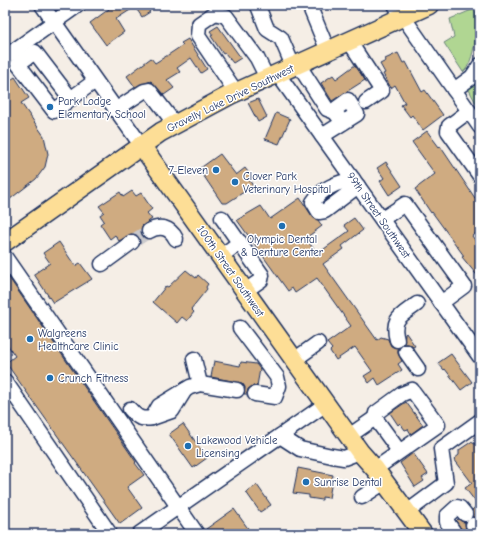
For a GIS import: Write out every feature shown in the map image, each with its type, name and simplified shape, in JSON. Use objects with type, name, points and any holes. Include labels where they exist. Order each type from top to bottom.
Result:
[{"type":"main road","name":"Gravelly Lake Drive Southwest","points":[[5,242],[141,145],[176,124],[236,92],[349,41],[399,11],[429,5]]},
{"type":"main road","name":"100th Street Southwest","points":[[141,145],[360,452],[407,512],[419,532]]},
{"type":"street","name":"100th Street Southwest","points":[[42,5],[141,145]]},
{"type":"street","points":[[5,57],[78,5]]},
{"type":"street","points":[[260,5],[258,6],[267,28],[281,38],[284,70]]},
{"type":"street","points":[[309,5],[328,51]]},
{"type":"street","points":[[399,11],[480,127]]},
{"type":"street","points":[[236,92],[198,36],[199,24],[214,13],[226,16],[257,58],[284,70],[335,115],[322,136]]},
{"type":"street","points":[[349,41],[382,91],[366,102]]},
{"type":"street","points":[[454,90],[472,77],[480,65]]},
{"type":"street","name":"99th Street Southwest","points":[[284,70],[322,136],[480,357]]},
{"type":"street","points":[[71,99],[95,81]]},
{"type":"street","points":[[116,110],[144,91],[149,90],[176,124]]},
{"type":"street","points":[[469,111],[449,126],[448,132],[480,176]]},
{"type":"street","points":[[382,219],[404,204],[464,286],[441,303]]},
{"type":"street","points":[[222,218],[262,275],[260,280],[245,291]]},
{"type":"street","points":[[149,231],[161,227],[168,229],[176,239]]},
{"type":"street","points":[[102,264],[132,242]]},
{"type":"street","points":[[220,257],[240,242]]},
{"type":"street","points":[[5,257],[197,534]]},
{"type":"street","points":[[397,340],[394,328],[396,321],[417,304]]},
{"type":"street","points":[[240,328],[276,377],[279,386],[275,397],[256,394]]},
{"type":"street","points":[[294,360],[318,343]]},
{"type":"street","points":[[406,352],[418,369]]},
{"type":"street","points":[[194,359],[200,384]]},
{"type":"street","points":[[5,381],[110,534]]},
{"type":"street","points":[[130,409],[138,418],[143,420],[152,418],[159,406],[171,397],[200,384],[236,390]]},
{"type":"street","points":[[349,436],[374,418],[376,413],[402,394],[412,390],[438,425],[399,452],[362,497]]},
{"type":"street","points":[[139,534],[326,404]]},
{"type":"street","points":[[374,418],[399,452]]},
{"type":"street","points":[[407,512],[446,482],[441,449],[480,421]]},
{"type":"street","points":[[280,436],[300,449],[332,456],[344,458],[360,452]]},
{"type":"street","points":[[455,534],[447,522],[447,516],[457,507],[460,508],[472,524]]},
{"type":"green space","points":[[474,9],[476,15],[475,42],[470,61],[467,68],[463,72],[444,43],[454,37],[450,19]]},
{"type":"green space","points":[[480,82],[480,111],[468,88]]},
{"type":"building","points":[[106,5],[145,5],[150,12],[142,17],[135,7],[116,19],[124,32],[106,45],[90,23],[109,9]]},
{"type":"building","points":[[218,26],[241,58],[233,63],[225,53],[223,54],[211,36],[213,35],[210,31]]},
{"type":"building","points":[[188,39],[207,69],[201,73],[191,58],[177,68],[180,72],[167,80],[174,88],[164,95],[151,81],[135,87],[127,76],[151,58],[155,63],[183,45],[181,43]]},
{"type":"building","points":[[398,53],[403,63],[406,62],[422,92],[425,90],[443,115],[423,130],[412,115],[410,117],[401,105],[405,103],[395,85],[391,88],[383,74],[385,73],[380,64],[386,61],[385,59]]},
{"type":"building","points":[[355,65],[365,80],[332,101],[321,83],[333,75],[336,79]]},
{"type":"building","points":[[15,77],[29,98],[21,103],[44,136],[48,154],[45,167],[36,179],[5,203],[5,154],[8,152],[5,147],[5,84]]},
{"type":"building","points":[[258,99],[267,117],[258,122],[248,103]]},
{"type":"building","points":[[276,113],[290,119],[279,144],[265,139]]},
{"type":"building","points":[[427,131],[439,147],[440,146],[475,198],[476,197],[480,202],[480,230],[472,236],[480,247],[480,279],[462,257],[464,256],[432,212],[431,213],[415,189],[435,174],[412,142]]},
{"type":"building","points":[[220,154],[236,175],[245,168],[251,176],[248,178],[253,186],[227,203],[222,203],[199,169]]},
{"type":"building","points":[[386,162],[402,186],[389,195],[380,181],[384,178],[377,168]]},
{"type":"building","points":[[132,191],[136,196],[141,193],[152,209],[147,213],[152,219],[142,226],[141,230],[141,235],[145,238],[140,241],[139,237],[131,234],[119,241],[115,235],[110,239],[100,224],[104,221],[100,215],[104,212],[99,206],[120,192],[123,197]]},
{"type":"building","points":[[300,198],[312,216],[318,220],[322,226],[306,238],[317,254],[349,231],[344,225],[354,218],[363,230],[342,246],[344,249],[323,264],[377,340],[381,337],[388,339],[391,346],[398,348],[398,353],[402,361],[398,364],[402,370],[379,385],[375,378],[369,383],[364,376],[372,371],[355,347],[336,360],[330,351],[332,349],[327,343],[351,326],[317,278],[295,293],[292,288],[288,291],[237,220],[261,206],[270,219]]},
{"type":"building","points":[[59,242],[75,266],[80,263],[92,279],[53,303],[34,274],[50,263],[43,253]]},
{"type":"building","points":[[186,270],[196,278],[198,275],[208,284],[206,287],[207,289],[191,309],[194,312],[187,321],[182,317],[177,323],[153,302],[166,286],[168,287]]},
{"type":"building","points":[[5,272],[144,475],[127,487],[142,508],[120,524],[6,363],[15,356],[5,341]]},
{"type":"building","points":[[406,333],[415,346],[413,347],[409,344],[404,344]]},
{"type":"building","points":[[451,354],[472,382],[461,390],[445,369],[444,370],[438,363]]},
{"type":"building","points":[[214,361],[240,366],[241,362],[256,364],[260,369],[257,386],[252,386],[248,389],[247,394],[244,394],[245,387],[242,383],[211,377]]},
{"type":"building","points":[[406,402],[423,425],[411,434],[408,429],[405,430],[400,423],[398,425],[390,413]]},
{"type":"building","name":"Lakewood Vehicle Licensing","points":[[183,424],[207,458],[193,468],[169,434]]},
{"type":"building","points":[[480,441],[480,520],[473,517],[472,510],[478,505],[465,488],[472,483],[454,459],[459,455],[459,450],[471,442],[475,444]]},
{"type":"building","points":[[413,453],[428,474],[422,478],[424,481],[415,487],[400,463]]},
{"type":"building","name":"Sunrise Dental","points":[[298,468],[333,475],[329,498],[322,497],[322,500],[309,498],[309,495],[293,493]]},
{"type":"building","points":[[257,485],[271,505],[260,512],[246,492]]},
{"type":"building","points":[[234,509],[252,534],[210,534],[206,529]]},
{"type":"building","points":[[458,519],[465,522],[466,530],[463,532],[456,521]]},
{"type":"tunnel","points":[[132,242],[149,231]]},
{"type":"place","name":"Park Lodge Elementary School","points":[[50,107]]},
{"type":"place","name":"7-Eleven","points":[[216,170]]},
{"type":"place","name":"Clover Park Veterinary Hospital","points":[[235,182]]},
{"type":"place","name":"Olympic Dental & Denture Center","points":[[282,226]]},
{"type":"place","name":"Walgreens Healthcare Clinic","points":[[30,339]]},
{"type":"place","name":"Crunch Fitness","points":[[50,378]]},
{"type":"place","name":"Lakewood Vehicle Licensing","points":[[188,446]]},
{"type":"place","name":"Sunrise Dental","points":[[306,482]]}]
